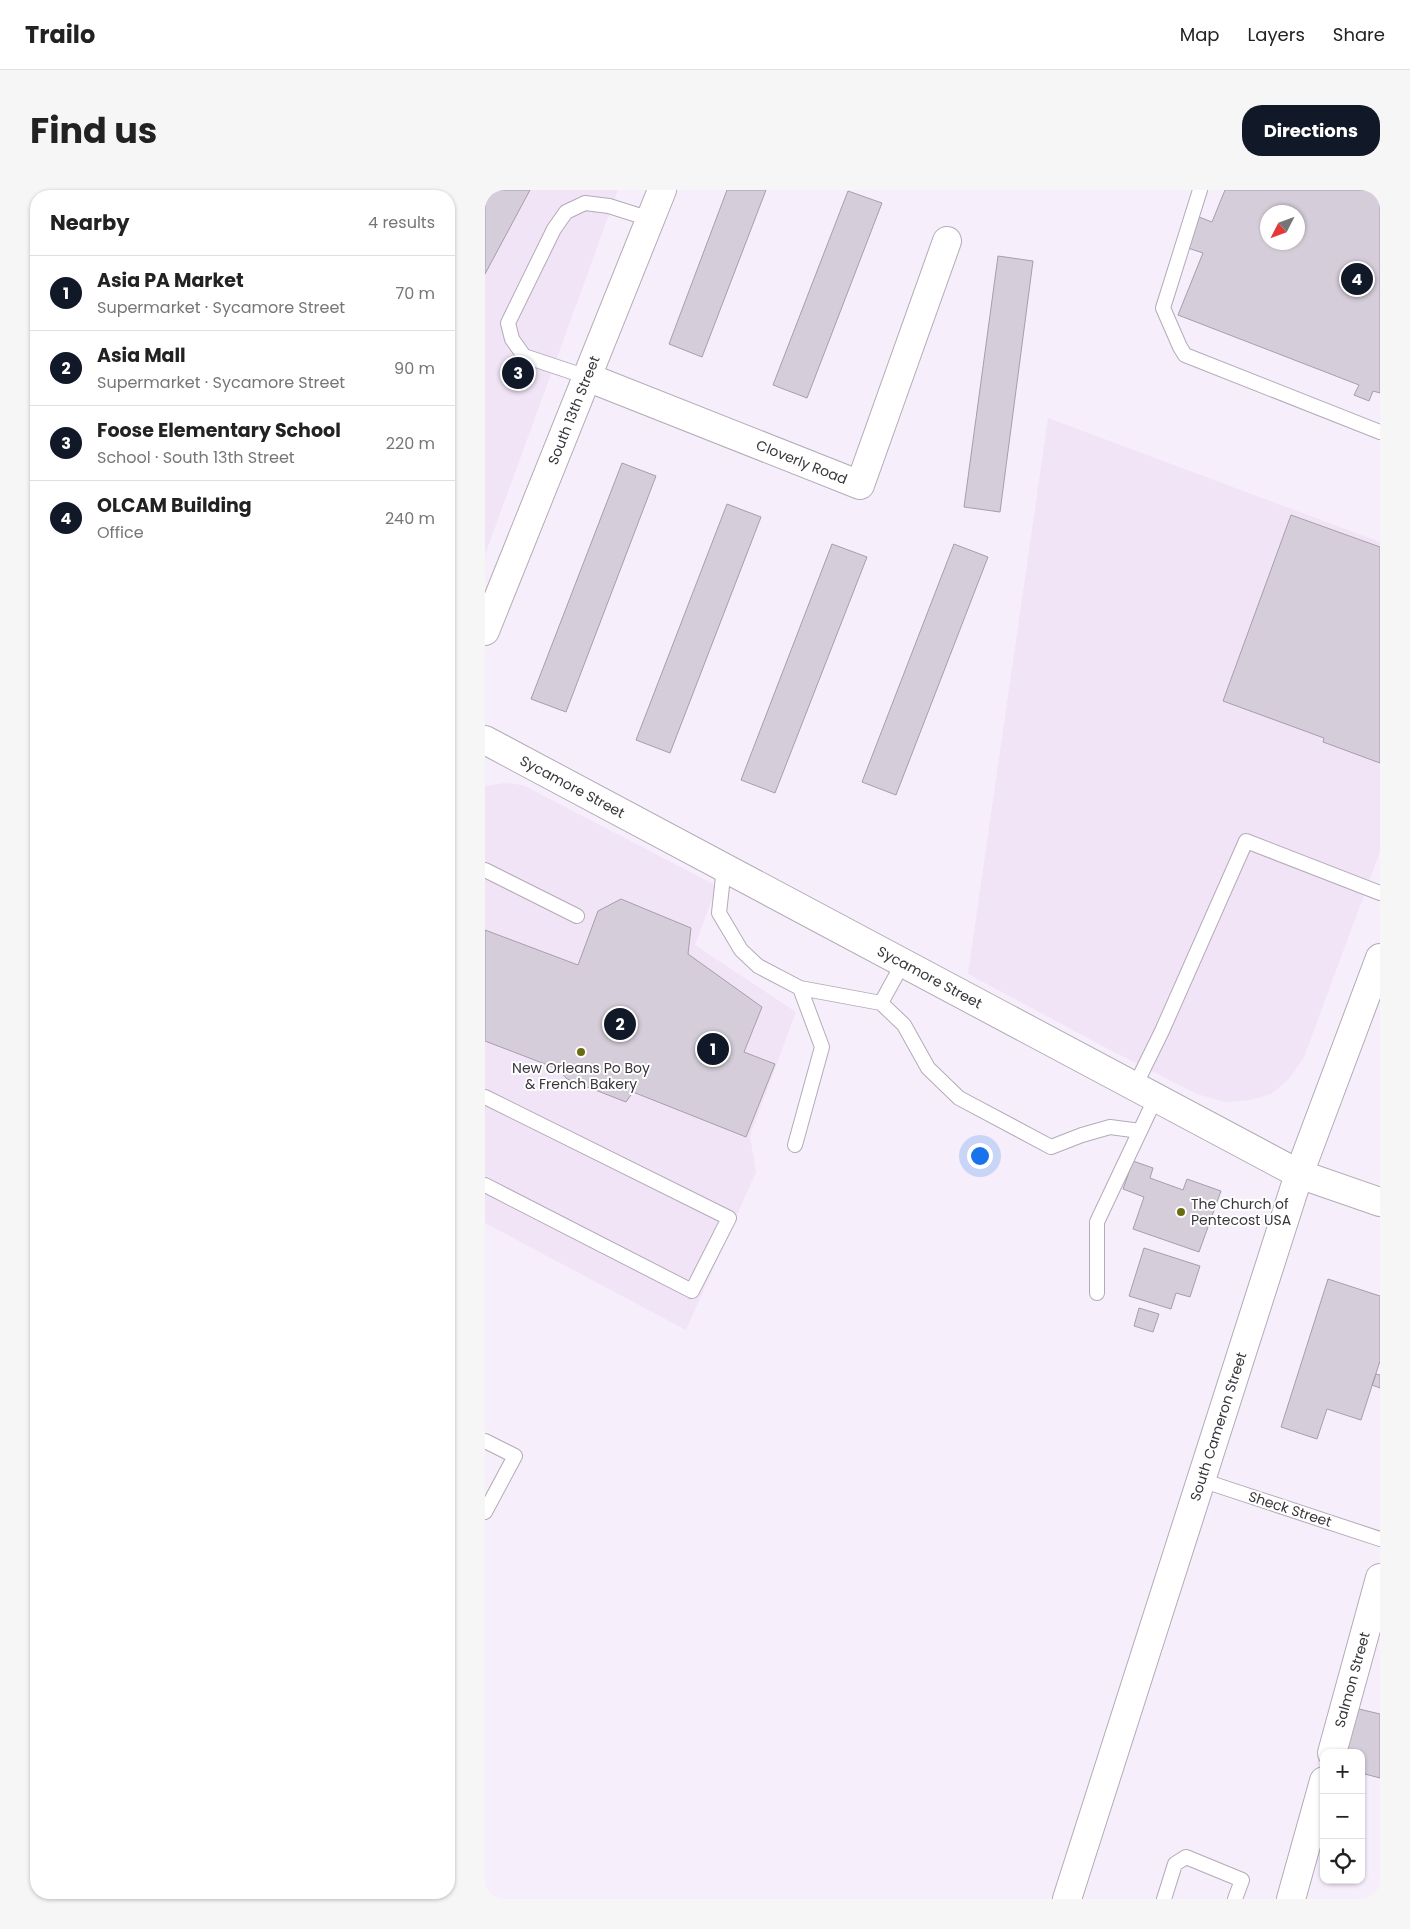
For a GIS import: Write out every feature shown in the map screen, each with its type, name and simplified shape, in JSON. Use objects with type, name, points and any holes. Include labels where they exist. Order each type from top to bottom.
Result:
[{"type":"main road","name":"South 13th Street","points":[[485,631],[662,190]]},
{"type":"main road","name":"Cloverly Road","points":[[587,376],[860,485],[947,241]]},
{"type":"main road","name":"Sycamore Street","points":[[485,740],[1299,1174],[1380,1202]]},
{"type":"main road","name":"South Cameron Street","points":[[1067,1899],[1299,1174],[1380,958]]},
{"type":"main road","name":"Salmon Street","points":[[1332,1749],[1380,1578]]},
{"type":"main road","points":[[1291,1899],[1320,1794]]},
{"type":"lane","points":[[1200,190],[1163,308],[1185,354],[1380,432]]},
{"type":"lane","points":[[587,376],[524,356],[512,339],[508,323],[554,229],[566,212],[585,203],[609,206],[651,219]]},
{"type":"lane","points":[[1097,1293],[1097,1222],[1140,1131],[1145,1092],[1162,1031],[1246,841],[1380,892]]},
{"type":"lane","points":[[724,868],[719,913],[741,950],[758,966],[800,988],[881,1003],[904,1026],[928,1068],[959,1098],[1051,1147],[1110,1127],[1140,1131]]},
{"type":"lane","points":[[485,870],[577,916]]},
{"type":"lane","points":[[881,1003],[903,963]]},
{"type":"lane","points":[[795,1145],[822,1047],[800,988]]},
{"type":"lane","points":[[485,1097],[729,1218],[692,1291],[485,1185]]},
{"type":"lane","points":[[485,1441],[515,1456],[485,1512]]},
{"type":"lane","name":"Sheck Street","points":[[1201,1480],[1380,1539]]},
{"type":"lane","points":[[1163,1899],[1175,1864],[1186,1857],[1242,1880],[1235,1899]]},
{"type":"shaded area","points":[[485,190],[618,190],[485,555]]},
{"type":"shaded area","points":[[1048,418],[1380,542],[1380,852],[1304,1057],[1289,1079],[1271,1094],[1250,1100],[1225,1102],[1197,1094],[968,974]]},
{"type":"shaded area","points":[[505,783],[523,785],[717,886],[695,945],[796,1012],[750,1136],[756,1172],[686,1330],[485,1223],[485,786]]},
{"type":"building","points":[[485,190],[530,190],[485,274]]},
{"type":"building","points":[[727,190],[766,190],[702,357],[669,344]]},
{"type":"building","points":[[1225,190],[1376,190],[1380,192],[1380,393],[1373,391],[1369,401],[1354,395],[1359,385],[1178,315],[1203,253],[1188,248],[1199,217],[1212,222]]},
{"type":"building","points":[[848,191],[882,203],[807,398],[773,385]]},
{"type":"building","points":[[998,256],[1033,261],[1000,512],[964,507]]},
{"type":"building","points":[[622,463],[656,476],[566,712],[531,699]]},
{"type":"building","points":[[727,504],[761,517],[670,753],[636,740]]},
{"type":"building","points":[[1291,515],[1380,547],[1380,763],[1323,742],[1324,738],[1223,701]]},
{"type":"building","points":[[832,544],[867,557],[775,793],[741,780]]},
{"type":"building","points":[[954,544],[988,557],[896,795],[862,782]]},
{"type":"building","points":[[621,899],[691,928],[688,954],[762,1007],[744,1052],[775,1064],[746,1137],[633,1092],[626,1102],[567,1079],[558,1069],[485,1041],[485,930],[578,965],[598,911]]},
{"type":"building","points":[[1133,1161],[1153,1168],[1150,1178],[1183,1190],[1187,1179],[1221,1191],[1199,1252],[1133,1229],[1144,1197],[1123,1189]]},
{"type":"building","points":[[1144,1248],[1200,1266],[1190,1297],[1176,1293],[1171,1309],[1129,1296]]},
{"type":"building","points":[[1328,1279],[1380,1296],[1380,1361],[1361,1420],[1327,1409],[1317,1439],[1281,1427]]},
{"type":"building","points":[[1139,1308],[1159,1314],[1153,1332],[1134,1326]]},
{"type":"building","points":[[1376,1374],[1380,1375],[1380,1388],[1372,1385]]},
{"type":"building","points":[[1359,1709],[1380,1714],[1380,1778],[1365,1774],[1365,1749],[1337,1749],[1348,1710],[1358,1713]]},
{"type":"place","name":"OLCAM Building","points":[[1357,279]]},
{"type":"place","name":"Foose Elementary School","points":[[518,373]]},
{"type":"place","name":"Asia Mall","points":[[620,1024]]},
{"type":"place","name":"Asia PA Market","points":[[713,1049]]},
{"type":"place","name":"New Orleans Po Boy & French Bakery","points":[[581,1052]]},
{"type":"place","name":"The Church of Pentecost USA","points":[[1181,1212]]}]
